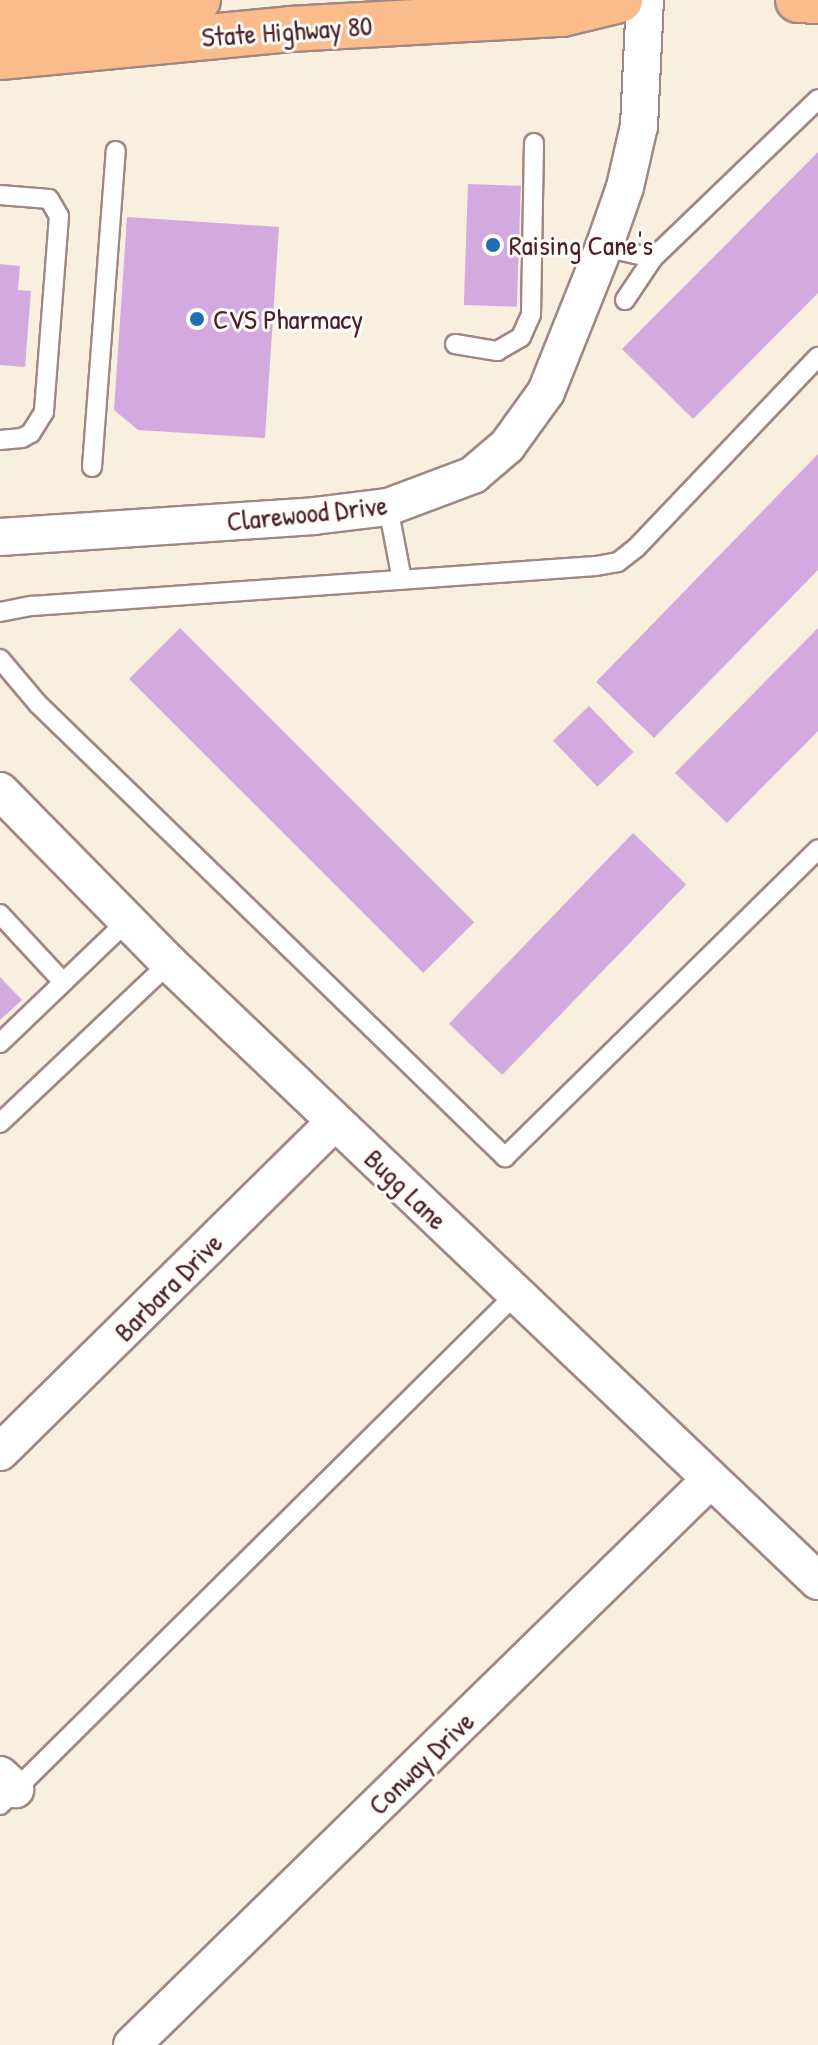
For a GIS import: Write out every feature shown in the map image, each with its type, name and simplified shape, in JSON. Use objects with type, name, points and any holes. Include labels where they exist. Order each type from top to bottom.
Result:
[{"type":"main road","points":[[0,20],[198,0]]},
{"type":"main road","name":"State Highway 80","points":[[0,57],[290,29],[562,14],[620,0]]},
{"type":"main road","points":[[798,0],[818,1]]},
{"type":"street","name":"Clarewood Drive","points":[[0,537],[314,516],[388,507],[473,475],[507,446],[546,392],[604,247],[625,187],[639,126],[645,0]]},
{"type":"street","name":"Bugg Lane","points":[[0,791],[169,963],[818,1581]]},
{"type":"street","name":"Barbara Drive","points":[[0,1452],[335,1122]]},
{"type":"street","name":"Conway Drive","points":[[132,2045],[710,1480]]},
{"type":"lane","points":[[625,300],[653,258],[818,99]]},
{"type":"lane","points":[[455,344],[497,351],[521,337],[531,315],[534,143]]},
{"type":"lane","points":[[92,467],[116,151]]},
{"type":"lane","points":[[0,195],[49,199],[59,216],[44,412],[31,433],[22,438],[0,440]]},
{"type":"lane","points":[[604,247],[653,258]]},
{"type":"lane","points":[[0,612],[32,606],[618,562],[636,548],[818,357]]},
{"type":"lane","points":[[388,507],[402,580]]},
{"type":"lane","points":[[0,659],[38,704],[505,1157],[818,849]]},
{"type":"lane","points":[[0,914],[63,982]]},
{"type":"lane","points":[[0,1043],[127,921]]},
{"type":"lane","points":[[0,1123],[169,963]]},
{"type":"lane","points":[[5,1790],[516,1294]]},
{"type":"building","points":[[818,152],[818,293],[693,419],[622,349]]},
{"type":"building","name":"Raising Cane's","points":[[468,184],[521,186],[517,307],[464,305]]},
{"type":"building","name":"CVS Pharmacy","points":[[127,217],[279,227],[265,438],[138,430],[114,410]]},
{"type":"building","points":[[0,264],[20,266],[18,290],[31,291],[25,367],[0,365]]},
{"type":"building","points":[[818,454],[818,570],[654,738],[596,682]]},
{"type":"building","points":[[180,628],[474,922],[423,973],[129,679]]},
{"type":"building","points":[[818,628],[818,731],[727,823],[675,773]]},
{"type":"building","points":[[589,706],[633,752],[597,787],[553,741]]},
{"type":"building","points":[[633,833],[686,884],[502,1075],[449,1024]]},
{"type":"building","points":[[0,977],[22,1000],[0,1020]]},
{"type":"place","name":"Raising Cane's","points":[[493,245]]},
{"type":"place","name":"CVS Pharmacy","points":[[197,319]]}]
